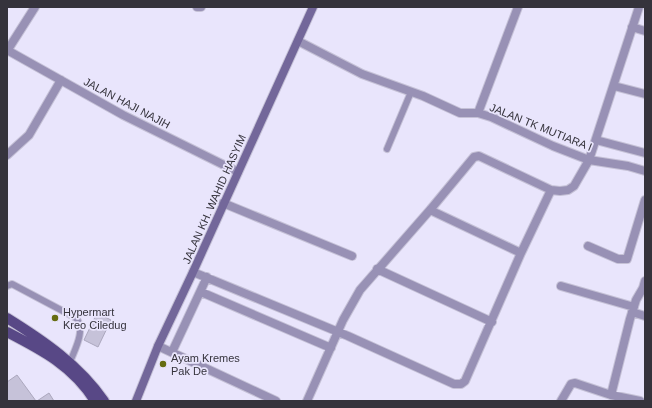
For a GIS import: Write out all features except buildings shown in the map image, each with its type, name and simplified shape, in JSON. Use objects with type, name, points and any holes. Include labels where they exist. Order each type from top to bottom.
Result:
[{"type":"main road","points":[[7,318],[43,341],[70,362],[104,401]]},
{"type":"main road","points":[[7,332],[52,356],[74,376],[95,401]]},
{"type":"street","points":[[7,50],[36,7]]},
{"type":"street","name":"JALAN KH. WAHID HASYIM","points":[[136,401],[158,346],[313,7]]},
{"type":"street","points":[[478,113],[518,7]]},
{"type":"street","points":[[308,401],[338,332],[360,290],[474,157],[477,156],[551,190],[568,190],[574,186],[589,160],[639,7]]},
{"type":"street","points":[[632,27],[645,30]]},
{"type":"street","name":"JALAN TK MUTIARA I","points":[[298,41],[362,74],[460,113],[478,113],[504,123],[552,146],[589,160],[628,166],[645,171]]},
{"type":"street","name":"JALAN HAJI NAJIH","points":[[7,50],[122,115],[238,172]]},
{"type":"street","points":[[7,155],[29,135],[61,80]]},
{"type":"street","points":[[614,86],[645,94]]},
{"type":"street","points":[[596,140],[645,153]]},
{"type":"street","points":[[193,272],[338,332],[454,384],[461,384],[465,381],[521,253],[551,190]]},
{"type":"street","points":[[588,246],[618,259],[627,259],[645,200]]},
{"type":"street","points":[[223,203],[352,256]]},
{"type":"street","points":[[430,210],[521,253]]},
{"type":"street","points":[[377,269],[492,322]]},
{"type":"street","points":[[172,352],[207,277]]},
{"type":"street","points":[[611,395],[633,310],[645,281]]},
{"type":"street","points":[[561,286],[633,310],[645,316]]},
{"type":"street","points":[[201,292],[331,348]]},
{"type":"street","points":[[158,346],[276,401]]},
{"type":"street","points":[[561,401],[571,384],[575,383],[611,395],[640,401]]},
{"type":"lane","points":[[387,149],[410,92]]},
{"type":"lane","points":[[7,286],[12,284],[76,318],[80,322],[80,332],[70,362]]},
{"type":"place","name":"Hypermart Kreo Ciledug","points":[[55,318]]},
{"type":"place","name":"Ayam Kremes Pak De","points":[[163,364]]}]
